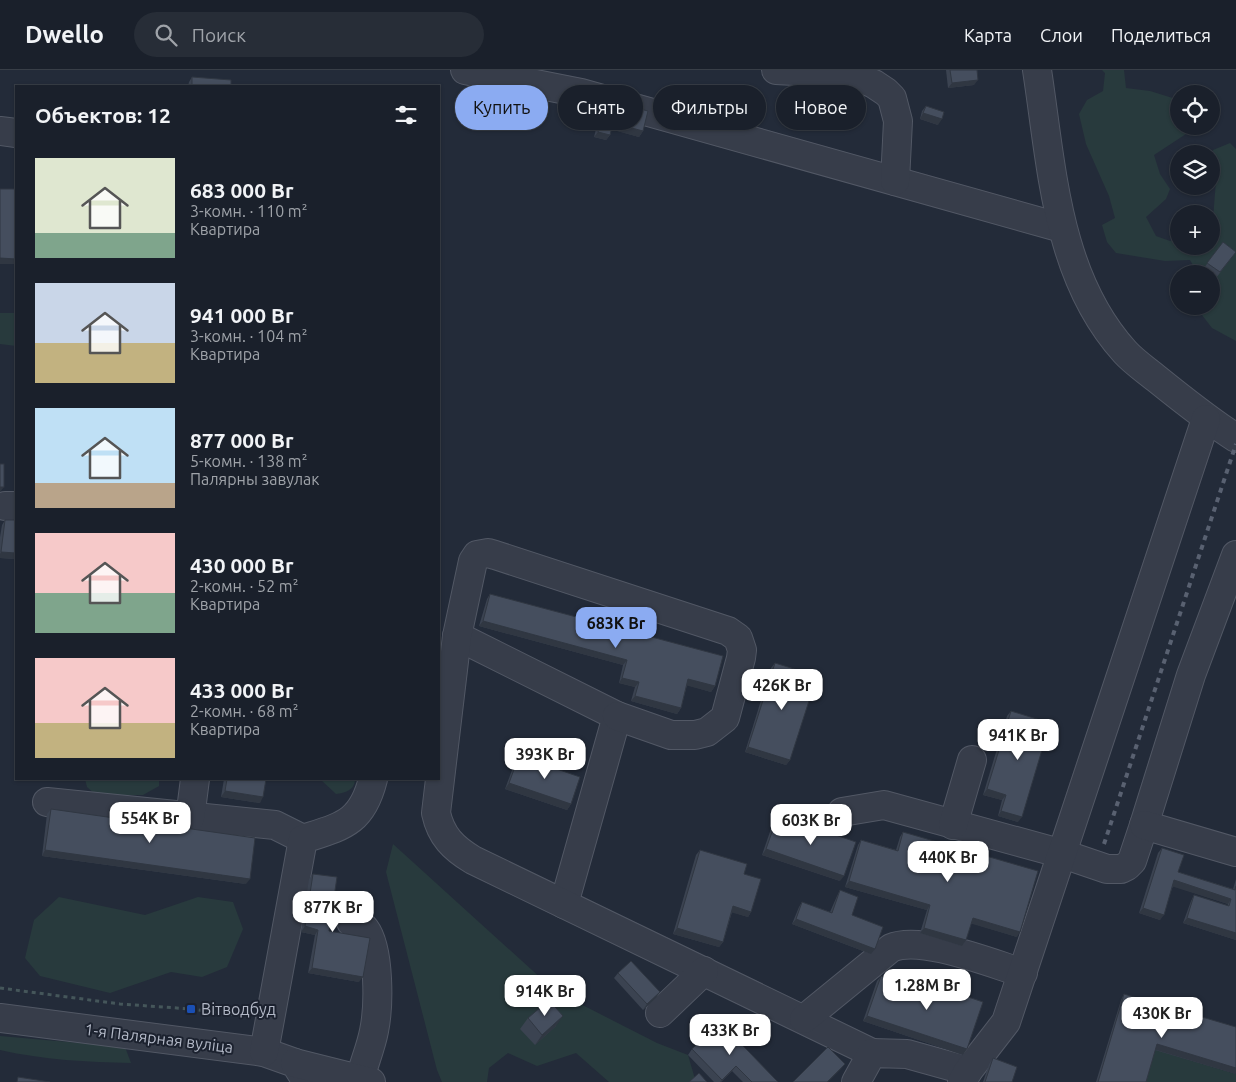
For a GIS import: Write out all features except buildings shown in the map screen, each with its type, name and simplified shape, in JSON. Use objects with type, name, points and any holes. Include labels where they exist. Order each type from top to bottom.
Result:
[{"type":"street","points":[[776,70],[851,72],[874,84],[892,98],[898,121],[895,181]]},
{"type":"street","points":[[1037,70],[1062,228],[1081,287],[1101,322],[1126,353],[1206,418],[1236,438]]},
{"type":"street","points":[[472,71],[581,93],[1062,228]]},
{"type":"street","points":[[0,132],[15,133]]},
{"type":"street","points":[[458,636],[617,716],[671,735],[695,735],[707,732],[724,718],[741,658],[742,650],[738,638],[728,632],[488,553],[477,555],[473,561],[458,636],[436,813],[440,828],[448,842],[460,852],[872,1053],[906,1054],[965,1076],[1006,1022],[1064,854],[1206,418]]},
{"type":"street","points":[[842,812],[884,805],[1064,854],[1107,868],[1121,869],[1132,861],[1191,675],[1236,555]]},
{"type":"street","points":[[564,904],[617,716]]},
{"type":"street","points":[[953,825],[972,760]]},
{"type":"street","points":[[190,818],[195,780]]},
{"type":"street","points":[[47,802],[190,818],[275,825],[303,838],[332,830],[355,818],[366,802],[373,780]]},
{"type":"street","points":[[1144,826],[1236,852]]},
{"type":"street","points":[[264,1052],[303,838]]},
{"type":"street","points":[[351,922],[360,924],[368,934],[376,973],[374,1031],[365,1081]]},
{"type":"street","points":[[804,1019],[891,948],[901,943],[922,944],[1023,973]]},
{"type":"street","points":[[660,1012],[704,971]]},
{"type":"street","name":"1-я Палярная вуліца","points":[[0,1018],[264,1052],[301,1072],[365,1081]]},
{"type":"street","points":[[856,1082],[872,1053]]},
{"type":"path","points":[[0,988],[120,1004],[191,1009],[245,1016]]},
{"type":"shaded area","points":[[1102,70],[1124,70],[1126,88],[1150,91],[1170,97],[1170,135],[1184,135],[1154,155],[1160,174],[1170,189],[1166,199],[1146,217],[1156,236],[1170,241],[1170,255],[1220,255],[1220,205],[1214,205],[1215,195],[1220,195],[1220,147],[1230,143],[1236,149],[1236,341],[1212,328],[1202,315],[1220,315],[1220,265],[1193,265],[1190,260],[1165,261],[1116,253],[1107,242],[1102,225],[1115,218],[1109,196],[1086,144],[1079,114],[1087,100],[1103,91],[1105,73]]},
{"type":"shaded area","points":[[0,313],[15,313],[15,346],[0,344]]},
{"type":"shaded area","points":[[85,780],[159,780],[159,786],[143,795],[96,795],[87,787]]},
{"type":"shaded area","points":[[321,780],[355,780],[353,786],[346,792],[336,794]]},
{"type":"shaded area","points":[[393,844],[555,991],[657,1043],[688,1055],[695,1079],[691,1082],[609,1082],[576,1053],[537,1066],[508,1053],[489,1068],[487,1082],[442,1082],[437,1070],[386,872]]},
{"type":"shaded area","points":[[59,897],[145,915],[198,897],[233,902],[243,929],[227,967],[202,977],[171,972],[110,993],[40,976],[25,958],[34,920]]},
{"type":"shaded area","points":[[0,1036],[125,1047],[131,1063],[66,1060],[0,1050]]},
{"type":"shaded area","points":[[1153,1049],[1236,1074],[1236,1082],[1144,1082]]},
{"type":"railway","points":[[1104,844],[1236,444]]},
{"type":"place","name":"Вітводбуд","points":[[191,1009]]}]
